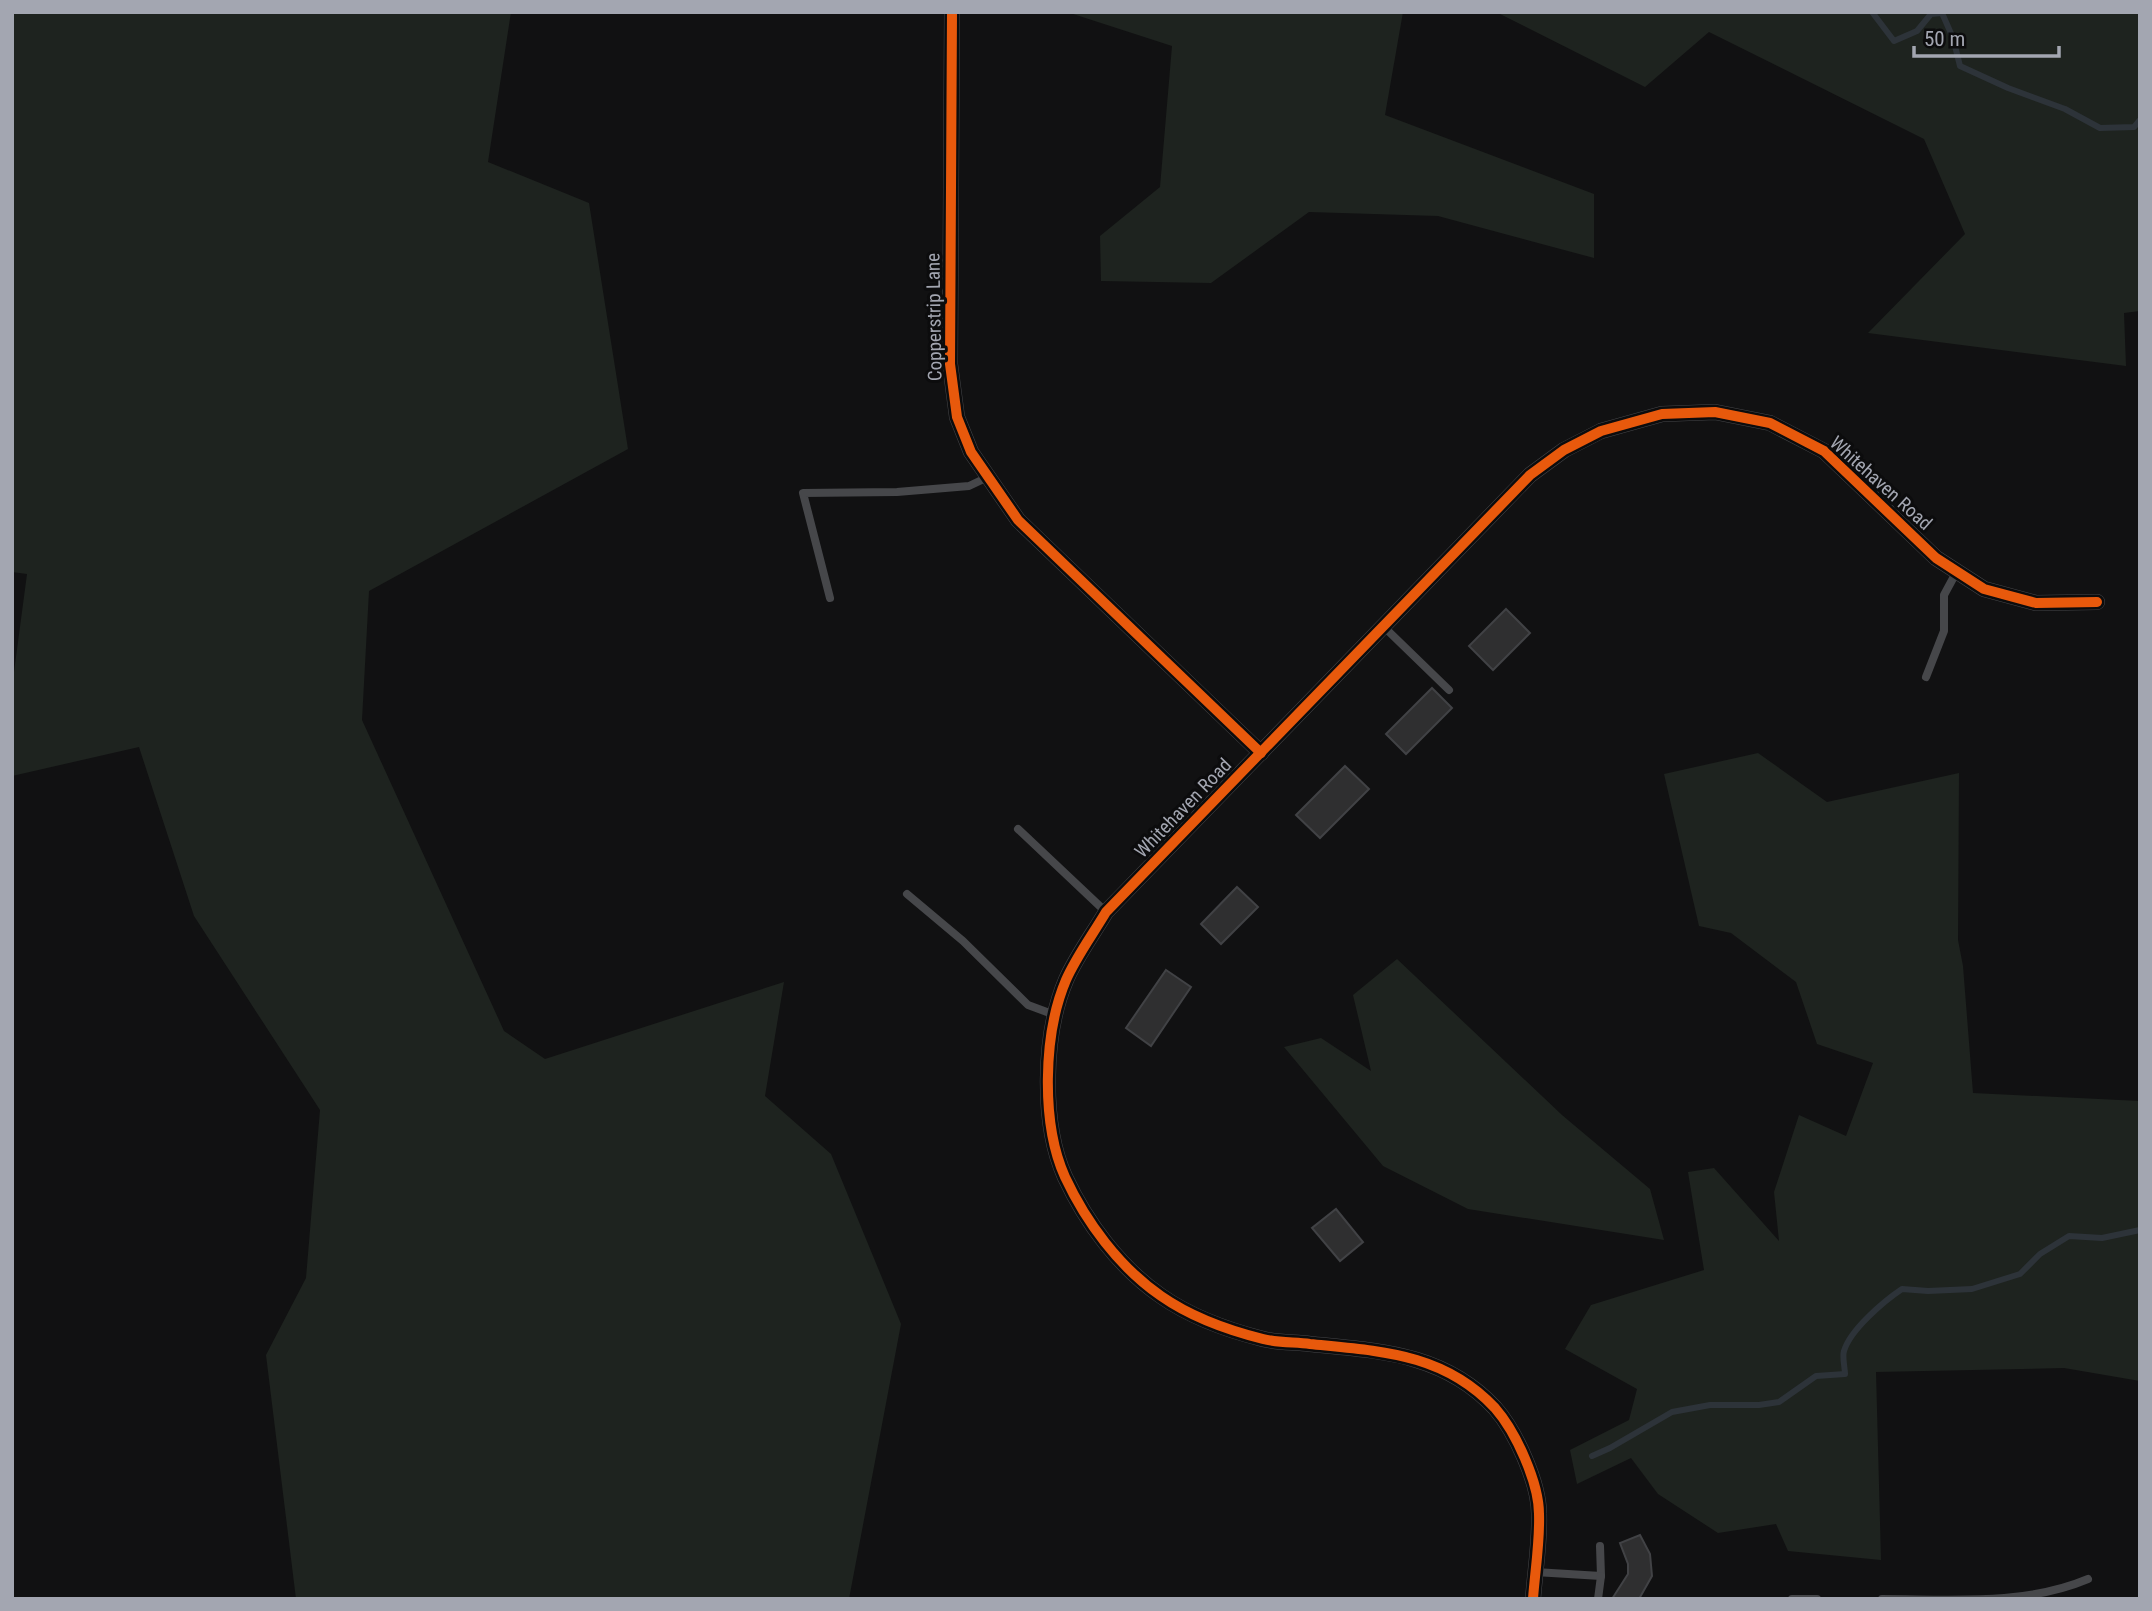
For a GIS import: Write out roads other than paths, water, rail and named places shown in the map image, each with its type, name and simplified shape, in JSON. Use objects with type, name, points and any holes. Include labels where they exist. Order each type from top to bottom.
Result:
[{"type":"street","name":"Copperstrip Lane","points":[[952,12],[950,364],[957,416],[971,452],[1018,520],[1261,752]]},
{"type":"street","name":"Whitehaven Road","points":[[1533,1599],[1539,1512],[1526,1457],[1495,1409],[1459,1378],[1425,1361],[1389,1352],[1265,1339],[1194,1316],[1159,1295],[1125,1266],[1089,1220],[1064,1175],[1055,1140],[1047,1087],[1051,1034],[1066,980],[1106,912],[1530,475],[1564,450],[1601,431],[1662,414],[1715,412],[1770,423],[1824,451],[1937,558],[1984,589],[2036,603],[2097,602]]},
{"type":"lane","points":[[830,598],[803,493],[897,492],[969,486],[988,477]]},
{"type":"lane","points":[[1926,677],[1944,631],[1944,596],[1957,571]]},
{"type":"lane","points":[[1383,626],[1449,690]]},
{"type":"lane","points":[[1018,829],[1106,912]]},
{"type":"lane","points":[[907,894],[962,941],[1028,1005],[1056,1015]]},
{"type":"lane","points":[[1598,1599],[1601,1576],[1600,1546]]},
{"type":"lane","points":[[1535,1572],[1601,1576]]},
{"type":"lane","points":[[1882,1599],[1975,1599],[2029,1595],[2067,1588],[2088,1579]]},
{"type":"lane","points":[[1792,1599],[1817,1599]]},
{"type":"waterway","points":[[1872,12],[1894,41],[1917,31],[1931,14],[1942,13],[1953,38],[1960,66],[2008,88],[2065,109],[2100,128],[2134,127],[2140,120]]},
{"type":"waterway","points":[[1592,1456],[1672,1412],[1710,1405],[1759,1405],[1779,1402],[1816,1376],[1845,1374],[1843,1353],[1853,1334],[1877,1308],[1902,1289],[1972,1289],[2020,1274],[2040,1254],[2069,1236],[2102,1238],[2140,1230]]}]
